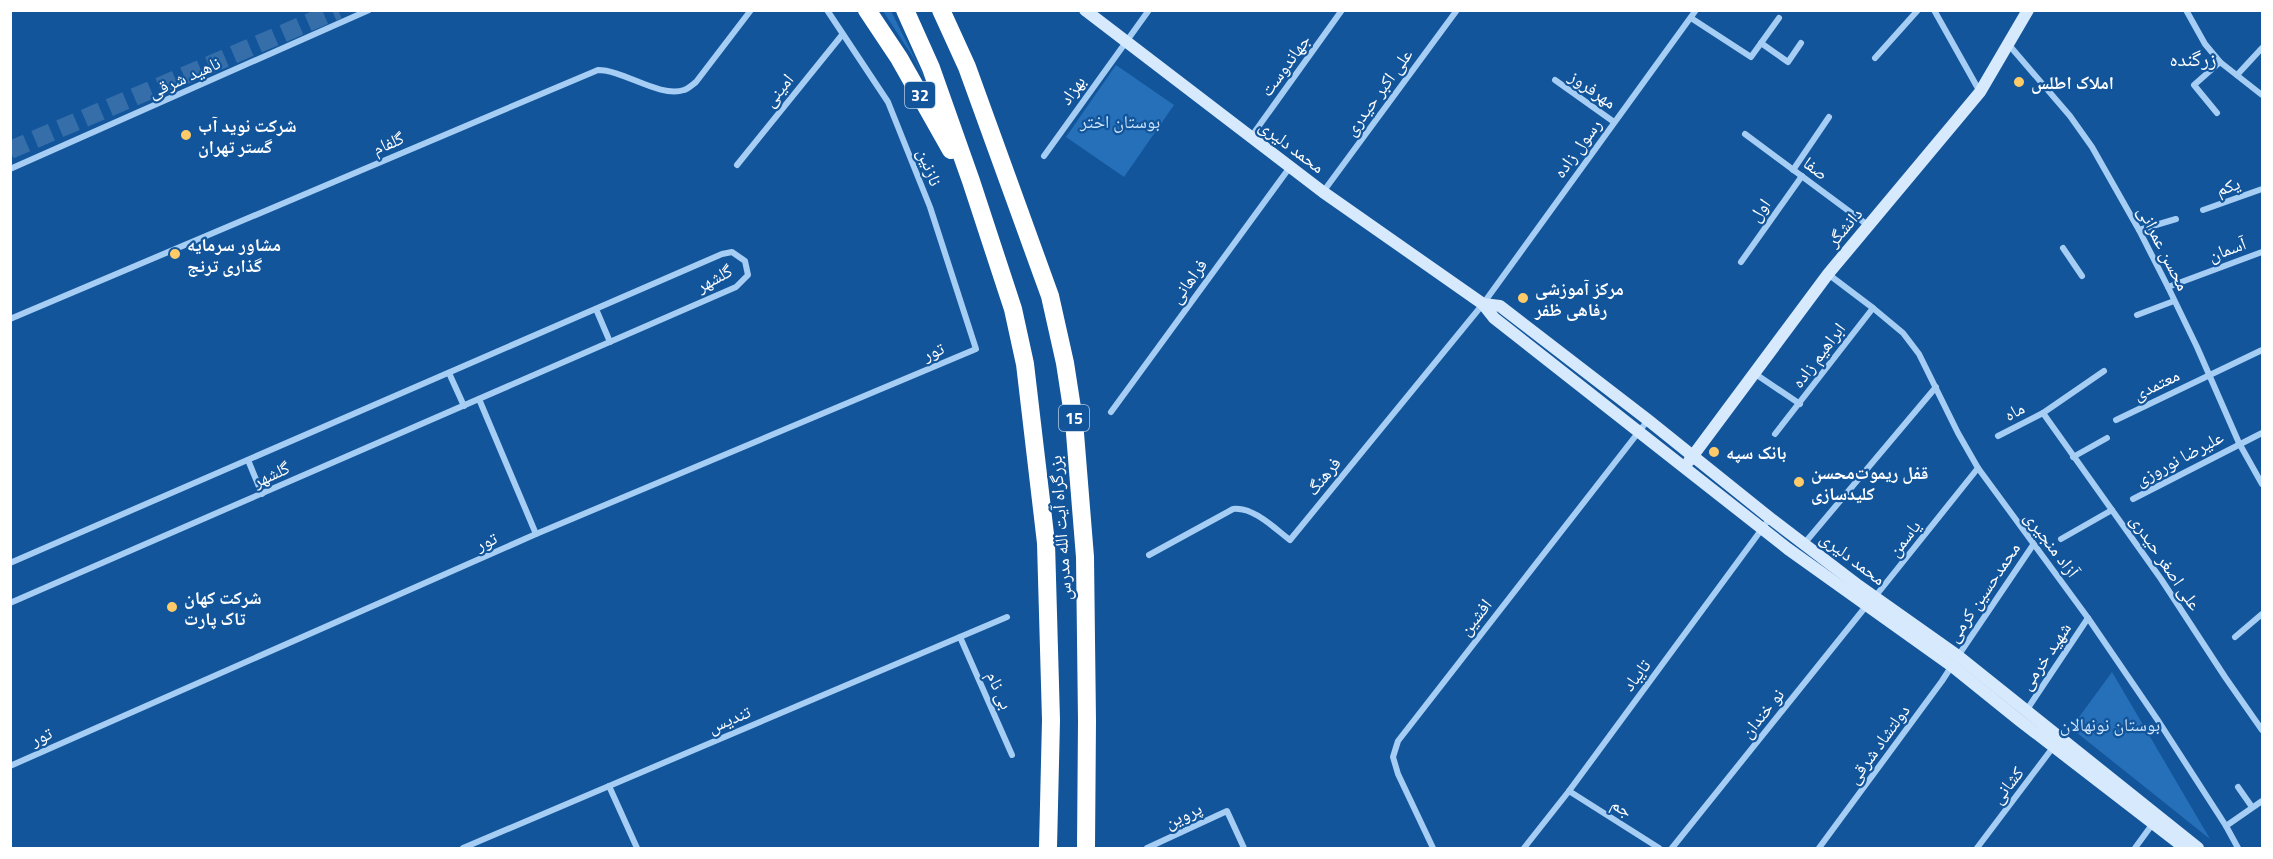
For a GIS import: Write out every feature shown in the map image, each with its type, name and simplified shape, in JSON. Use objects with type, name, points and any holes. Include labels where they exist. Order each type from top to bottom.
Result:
[{"type":"highway","name":"32","points":[[867,10],[899,58],[970,181]]},
{"type":"highway","name":"بزرگراه آیت الله مدرس","points":[[905,10],[932,69],[970,181],[1013,309],[1025,364],[1046,543],[1051,720],[1048,849]]},
{"type":"highway","name":"بزرگراه آیت الله مدرس","points":[[941,10],[967,67],[1050,296],[1065,363],[1074,421],[1085,550],[1088,721],[1086,849]]},
{"type":"main road","name":"محمد دلیری","points":[[1085,10],[1323,192],[1483,304],[1494,318],[1684,466],[1766,524],[1804,543],[1871,601]]},
{"type":"main road","name":"دانشگر","points":[[1684,466],[1828,274],[1980,92],[2028,10]]},
{"type":"main road","name":"محمد دلیری","points":[[1483,304],[1500,306],[1693,455],[1797,555],[1871,601],[2026,711],[2057,743]]},
{"type":"main road","name":"محمد دلیری","points":[[1955,661],[2156,821],[2198,849]]},
{"type":"main road","name":"محمد دلیری","points":[[2156,821],[2185,849]]},
{"type":"street","name":"ناهید شرقی","points":[[10,169],[369,10]]},
{"type":"street","name":"گلفام","points":[[10,319],[597,70],[610,70],[660,89],[685,90],[696,82],[751,10]]},
{"type":"street","name":"نازنین","points":[[827,10],[888,102],[930,207],[976,349]]},
{"type":"street","name":"بهزاد","points":[[1044,156],[1149,10]]},
{"type":"street","name":"جهاندوست","points":[[1251,137],[1342,10]]},
{"type":"street","name":"علی اکبر حیدری","points":[[1323,192],[1457,10]]},
{"type":"street","name":"رسول زاده","points":[[1483,304],[1696,10]]},
{"type":"street","points":[[1875,58],[1918,10]]},
{"type":"street","points":[[1934,10],[1980,92]]},
{"type":"street","points":[[2186,10],[2205,44],[2220,62],[2262,94]]},
{"type":"street","points":[[1691,18],[1751,57],[1779,18]]},
{"type":"street","name":"امینی","points":[[737,165],[842,35]]},
{"type":"street","points":[[1761,43],[1788,62],[1801,43]]},
{"type":"street","name":"محسن عمرانی","points":[[2009,45],[2070,116],[2092,147],[2168,287],[2239,444],[2262,484]]},
{"type":"street","points":[[2237,75],[2262,48]]},
{"type":"street","points":[[2217,113],[2194,85],[2220,62]]},
{"type":"street","name":"مهرفروز","points":[[1555,80],[1614,122]]},
{"type":"street","points":[[1793,170],[1829,117]]},
{"type":"street","name":"صفا","points":[[1746,134],[1869,226]]},
{"type":"street","name":"فراهانی","points":[[1111,412],[1290,167]]},
{"type":"street","name":"اول","points":[[1741,262],[1802,176]]},
{"type":"street","name":"یکم","points":[[2203,210],[2262,189]]},
{"type":"street","points":[[2139,230],[2176,219]]},
{"type":"street","points":[[2063,248],[2082,276]]},
{"type":"street","name":"گلشهر","points":[[10,563],[722,254],[732,252],[745,261],[748,275],[736,287],[10,603]]},
{"type":"street","name":"آسمان","points":[[2168,287],[2262,252]]},
{"type":"street","name":"آزاد منجیری","points":[[1828,274],[1903,333],[1919,354],[1978,468],[2088,618],[2159,722],[2226,826],[2238,849]]},
{"type":"street","points":[[2137,315],[2175,301]]},
{"type":"street","name":"فرهنگ","points":[[1149,555],[1233,509],[1241,508],[1250,511],[1290,540],[1483,304]]},
{"type":"street","name":"ابراهیم زاده","points":[[1754,373],[1800,404],[1873,308]]},
{"type":"street","points":[[596,309],[609,342]]},
{"type":"street","name":"تور","points":[[10,766],[536,534],[976,349]]},
{"type":"street","name":"معتمدی","points":[[2116,420],[2262,350]]},
{"type":"street","points":[[2043,413],[2104,370]]},
{"type":"street","points":[[449,373],[464,406]]},
{"type":"street","points":[[1797,555],[1804,543],[1936,387]]},
{"type":"street","points":[[479,399],[536,534]]},
{"type":"street","points":[[1775,434],[1800,404]]},
{"type":"street","name":"ماه","points":[[1998,436],[2043,413]]},
{"type":"street","name":"علی اصغر حیدری","points":[[2043,413],[2262,729]]},
{"type":"street","name":"افشین","points":[[1433,849],[1398,774],[1393,757],[1398,741],[1648,420]]},
{"type":"street","name":"علیرضا نوروزی","points":[[2133,499],[2262,433]]},
{"type":"street","points":[[2073,457],[2107,438]]},
{"type":"street","points":[[248,460],[262,494]]},
{"type":"street","name":"یاسمن","points":[[1871,601],[1978,468]]},
{"type":"street","points":[[2061,539],[2112,510]]},
{"type":"street","name":"تایباد","points":[[1524,849],[1766,524]]},
{"type":"street","name":"محمدحسین کرمی","points":[[1955,661],[2033,545]]},
{"type":"street","name":"نو خندان","points":[[1672,849],[1871,601]]},
{"type":"street","points":[[2235,637],[2262,614]]},
{"type":"street","name":"تندیس","points":[[463,849],[1007,617]]},
{"type":"street","name":"شهید خرمی","points":[[2026,711],[2088,618]]},
{"type":"street","name":"بی نام","points":[[960,637],[1012,755]]},
{"type":"street","name":"دولتشاد شرقی","points":[[1820,849],[1955,661]]},
{"type":"street","name":"کشانی","points":[[1977,849],[2057,743]]},
{"type":"street","points":[[609,786],[637,849]]},
{"type":"street","points":[[2238,788],[2252,807]]},
{"type":"street","name":"جم","points":[[1569,791],[1659,849]]},
{"type":"street","points":[[2226,826],[2262,801]]},
{"type":"street","name":"پروین","points":[[1147,849],[1227,811],[1244,849]]},
{"type":"street","points":[[2135,849],[2156,821]]},
{"type":"green space","points":[[883,11],[891,11],[932,93],[913,57]]},
{"type":"green space","name":"بوستان اختر","points":[[1116,65],[1174,105],[1124,177],[1066,137]]},
{"type":"green space","name":"بوستان نونهالان","points":[[2112,672],[2210,839],[2071,728]]},
{"type":"tunnel","points":[[10,150],[338,10]]},
{"type":"place","name":"املاک اطلس","points":[[2019,82]]},
{"type":"place","name":"شرکت نوید آب گستر تهران","points":[[186,135]]},
{"type":"place","name":"مشاور سرمایه گذاری ترنج","points":[[175,254]]},
{"type":"place","name":"مرکز آموزشی رفاهی ظفر","points":[[1523,298]]},
{"type":"place","name":"بانک سپه","points":[[1714,452]]},
{"type":"place","name":"قفل ریموت‌محسن کلیدسازی","points":[[1799,482]]},
{"type":"place","name":"شرکت کهان تاک پارت","points":[[172,607]]},
{"type":"district","name":"زرگنده","points":[[2193,58]]}]
